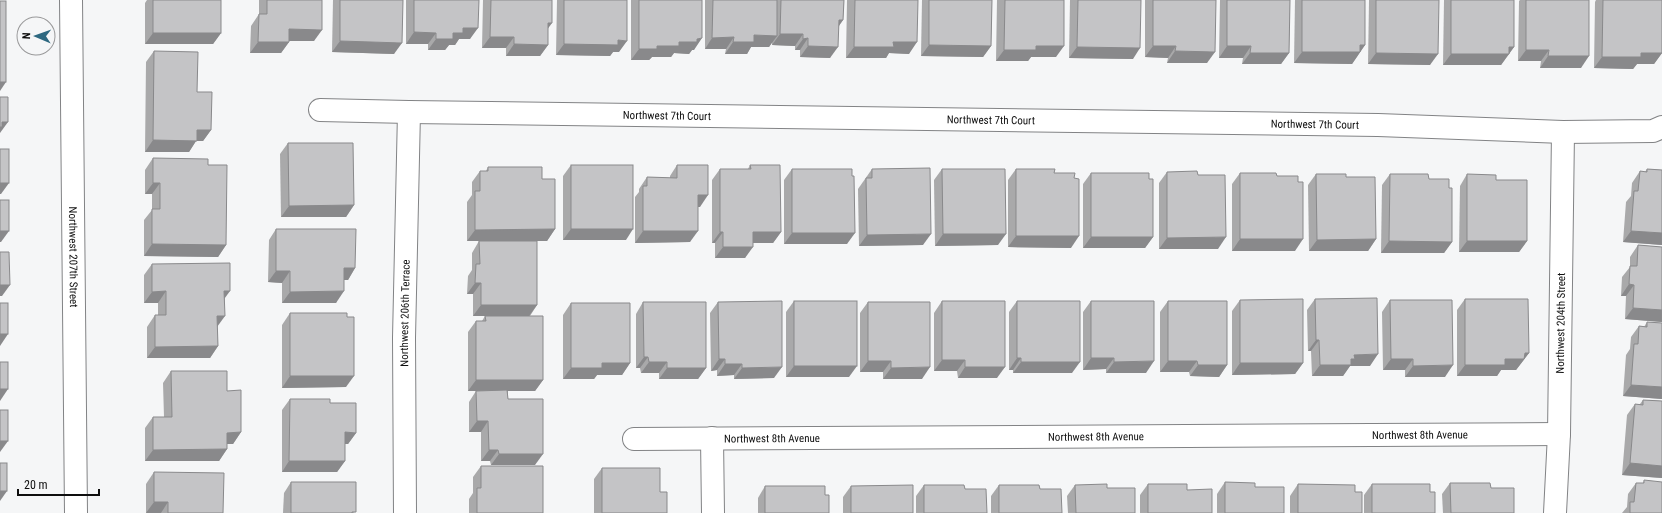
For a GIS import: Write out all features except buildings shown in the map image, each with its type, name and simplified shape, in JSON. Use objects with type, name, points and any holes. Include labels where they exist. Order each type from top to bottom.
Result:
[{"type":"street","name":"Northwest 207th Street","points":[[71,0],[76,513]]},
{"type":"street","name":"Northwest 7th Court","points":[[320,110],[1370,125],[1563,132],[1653,131],[1662,127]]},
{"type":"street","name":"Northwest 206th Terrace","points":[[405,513],[404,338],[409,112]]},
{"type":"street","name":"Northwest 204th Street","points":[[1555,513],[1559,434],[1563,132]]},
{"type":"street","name":"Northwest 8th Avenue","points":[[634,439],[1559,434]]},
{"type":"street","points":[[712,438],[713,513]]}]
